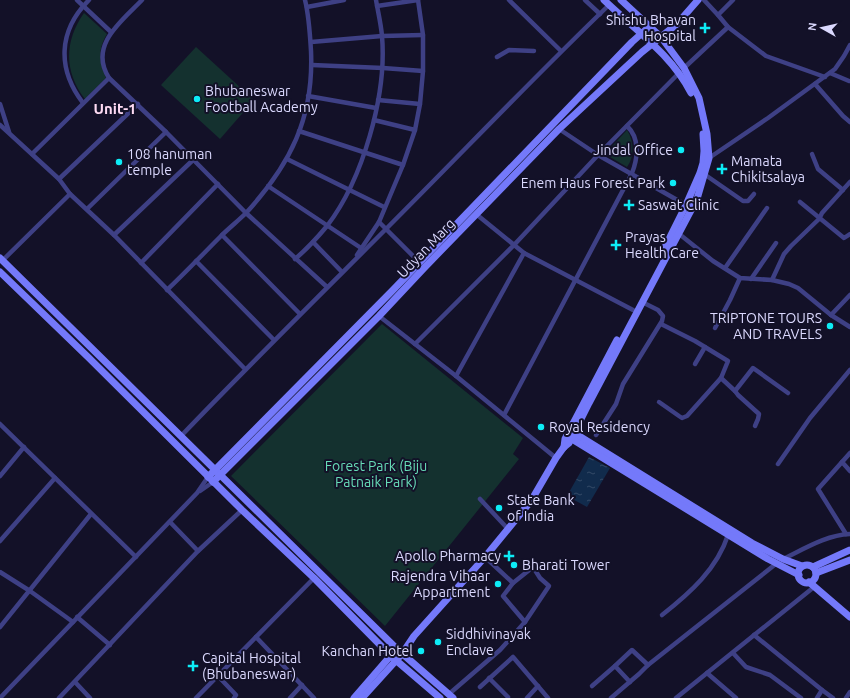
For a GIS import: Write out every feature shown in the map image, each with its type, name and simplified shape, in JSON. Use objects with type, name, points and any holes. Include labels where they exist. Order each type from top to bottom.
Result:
[{"type":"street","points":[[77,0],[111,32]]},
{"type":"street","points":[[83,103],[75,93],[69,80],[65,69],[64,54],[66,37],[71,26],[83,6],[89,0]]},
{"type":"street","points":[[142,0],[111,32],[104,45],[102,53],[104,67],[109,78],[138,104],[246,213],[327,288]]},
{"type":"street","points":[[167,290],[246,213],[287,159],[299,131],[308,96],[312,65],[311,42],[305,0]]},
{"type":"street","points":[[307,7],[344,0]]},
{"type":"street","points":[[295,259],[328,225],[350,190],[364,152],[374,120],[383,68],[382,36],[376,0]]},
{"type":"street","points":[[353,262],[379,222],[384,207],[403,165],[415,130],[420,104],[423,71],[423,35],[418,0],[377,6]]},
{"type":"street","points":[[509,0],[561,51]]},
{"type":"street","points":[[585,0],[600,14]]},
{"type":"street","points":[[570,434],[703,173],[709,158],[707,134],[699,98],[681,71],[604,0]]},
{"type":"street","points":[[362,698],[400,651],[485,557],[531,501],[564,447],[565,439],[570,434],[697,198],[703,173],[704,151],[700,118],[695,100],[673,52],[661,37],[622,0]]},
{"type":"street","points":[[700,0],[718,15],[728,27],[766,56],[825,77]]},
{"type":"street","name":"Udyan Marg","points":[[211,479],[379,316],[476,214],[560,129],[642,52],[677,24],[700,0]]},
{"type":"street","points":[[718,15],[732,0]]},
{"type":"street","points":[[181,436],[245,369],[386,229],[561,51],[609,5]]},
{"type":"street","name":"Udyan Marg","points":[[218,472],[632,42],[650,26]]},
{"type":"street","points":[[415,344],[514,245],[598,155],[681,71],[728,27]]},
{"type":"street","points":[[311,42],[382,36],[423,35]]},
{"type":"street","points":[[709,158],[825,77],[840,63],[850,46]]},
{"type":"street","points":[[497,57],[509,50],[534,51]]},
{"type":"street","points":[[312,65],[423,71]]},
{"type":"street","points":[[830,73],[849,81]]},
{"type":"street","points":[[32,154],[109,78]]},
{"type":"street","points":[[815,84],[850,122]]},
{"type":"street","points":[[308,96],[376,108]]},
{"type":"street","points":[[378,100],[420,104]]},
{"type":"street","points":[[0,104],[9,134]]},
{"type":"street","points":[[58,179],[138,104]]},
{"type":"street","points":[[374,120],[415,130]]},
{"type":"street","points":[[0,125],[58,179],[70,194],[114,235],[245,369]]},
{"type":"street","points":[[504,416],[632,174],[636,157],[635,135],[627,126]]},
{"type":"street","points":[[560,129],[598,155],[686,205]]},
{"type":"street","points":[[299,131],[403,165]]},
{"type":"street","points":[[87,209],[166,132]]},
{"type":"street","points":[[812,154],[818,170],[843,190]]},
{"type":"street","points":[[287,159],[384,207]]},
{"type":"street","points":[[114,235],[193,160]]},
{"type":"street","points":[[703,173],[743,201],[748,200],[754,194]]},
{"type":"street","points":[[772,280],[784,254],[790,246],[819,219],[822,213],[850,182]]},
{"type":"street","points":[[141,262],[218,184]]},
{"type":"street","points":[[268,186],[361,248]]},
{"type":"street","points":[[70,194],[1,259],[400,651],[451,696],[500,650],[525,622],[549,586],[540,578],[533,567],[513,583],[503,596],[525,622]]},
{"type":"street","points":[[800,202],[844,238],[850,234]]},
{"type":"street","points":[[725,268],[767,208]]},
{"type":"street","points":[[476,214],[524,253],[633,310]]},
{"type":"street","points":[[379,222],[420,263]]},
{"type":"street","points":[[678,233],[713,261],[740,278],[772,280],[798,288],[831,315],[850,327]]},
{"type":"street","points":[[222,235],[300,314]]},
{"type":"street","points":[[313,242],[342,272]]},
{"type":"street","points":[[751,279],[776,243]]},
{"type":"street","points":[[456,376],[524,253]]},
{"type":"street","points":[[196,262],[274,340]]},
{"type":"street","points":[[0,272],[394,658],[440,698]]},
{"type":"street","points":[[715,328],[740,278]]},
{"type":"street","points":[[831,315],[850,295]]},
{"type":"street","points":[[596,435],[616,404],[623,384],[661,324],[662,314],[658,310],[642,302]]},
{"type":"street","points":[[379,316],[456,376],[556,458]]},
{"type":"street","points":[[359,324],[365,330]]},
{"type":"street","points":[[659,402],[684,418],[721,378],[728,361],[661,324]]},
{"type":"street","points":[[695,364],[705,347]]},
{"type":"street","points":[[735,391],[753,368],[788,393]]},
{"type":"street","points":[[778,464],[820,406],[850,370]]},
{"type":"street","points":[[721,378],[758,414],[759,417],[755,426]]},
{"type":"street","points":[[0,424],[136,557]]},
{"type":"street","points":[[570,434],[657,487],[728,535],[776,564],[798,575],[804,582],[812,585],[850,618]]},
{"type":"street","points":[[0,476],[24,447]]},
{"type":"street","points":[[611,698],[648,664],[783,559],[823,540],[848,534],[818,489],[850,453]]},
{"type":"street","points":[[842,462],[850,471]]},
{"type":"street","points":[[0,542],[55,478]]},
{"type":"street","points":[[0,698],[211,479]]},
{"type":"street","points":[[198,493],[211,479]]},
{"type":"street","points":[[671,496],[752,543],[783,559],[802,566],[809,565],[814,570],[814,580],[812,585],[733,653],[676,698]]},
{"type":"street","points":[[480,499],[508,529]]},
{"type":"street","points":[[59,698],[198,551],[242,510]]},
{"type":"street","points":[[0,627],[91,514]]},
{"type":"street","points":[[170,522],[198,551]]},
{"type":"street","points":[[662,615],[696,587],[710,570],[724,547],[728,535]]},
{"type":"street","points":[[814,570],[850,550]]},
{"type":"street","points":[[485,557],[513,583]]},
{"type":"street","points":[[814,570],[850,560]]},
{"type":"street","points":[[798,575],[802,566]]},
{"type":"street","points":[[0,572],[30,591],[73,622]]},
{"type":"street","points":[[196,698],[314,578]]},
{"type":"street","points":[[77,617],[110,645]]},
{"type":"street","points":[[754,635],[832,698]]},
{"type":"street","points":[[256,637],[314,698]]},
{"type":"street","points":[[592,686],[632,650],[648,664]]},
{"type":"street","points":[[733,653],[746,667],[770,675],[801,698]]},
{"type":"street","points":[[480,687],[513,657],[548,698]]},
{"type":"street","points":[[354,698],[394,658]]},
{"type":"street","points":[[615,666],[630,682]]},
{"type":"street","points":[[707,673],[736,698]]},
{"type":"street","points":[[218,676],[236,695],[234,698]]},
{"type":"street","points":[[490,678],[508,697]]},
{"type":"street","points":[[75,682],[90,698]]},
{"type":"street","points":[[290,698],[302,685]]},
{"type":"street","points":[[527,698],[538,686]]},
{"type":"street","points":[[817,698],[822,690]]},
{"type":"street","points":[[846,698],[850,692]]},
{"type":"green space","points":[[84,13],[107,34],[100,56],[106,78],[85,99],[73,78],[69,56],[73,34]]},
{"type":"green space","points":[[196,47],[254,100],[220,139],[161,85]]},
{"type":"green space","points":[[627,130],[633,148],[630,163],[627,167],[605,154]]},
{"type":"green space","name":"Forest Park (Biju Patnaik Park)","points":[[382,324],[523,438],[513,454],[519,459],[385,626],[231,476]]},
{"type":"water","points":[[589,457],[610,468],[587,507],[567,496]]},
{"type":"place","name":"Shishu Bhavan Hospital","points":[[705,28]]},
{"type":"place","name":"Bhubaneswar Football Academy","points":[[197,99]]},
{"type":"place","name":"Jindal Office","points":[[681,150]]},
{"type":"place","name":"108 hanuman temple","points":[[119,162]]},
{"type":"place","name":"Mamata Chikitsalaya","points":[[722,169]]},
{"type":"place","name":"Enem Haus Forest Park","points":[[673,183]]},
{"type":"place","name":"Saswat Clinic","points":[[629,205]]},
{"type":"place","name":"Prayas Health Care","points":[[616,245]]},
{"type":"place","name":"TRIPTONE TOURS AND TRAVELS","points":[[830,326]]},
{"type":"place","name":"Royal Residency","points":[[541,427]]},
{"type":"place","name":"State Bank of India","points":[[499,508]]},
{"type":"place","name":"Apollo Pharmacy","points":[[509,556]]},
{"type":"place","name":"Bharati Tower","points":[[514,565]]},
{"type":"place","name":"Rajendra Vihaar Appartment","points":[[498,584]]},
{"type":"place","name":"Siddhivinayak Enclave","points":[[438,642]]},
{"type":"place","name":"Kanchan Hotel","points":[[421,651]]},
{"type":"place","name":"Capital Hospital (Bhubaneswar)","points":[[193,666]]},
{"type":"district","name":"Unit-1","points":[[115,109]]}]
